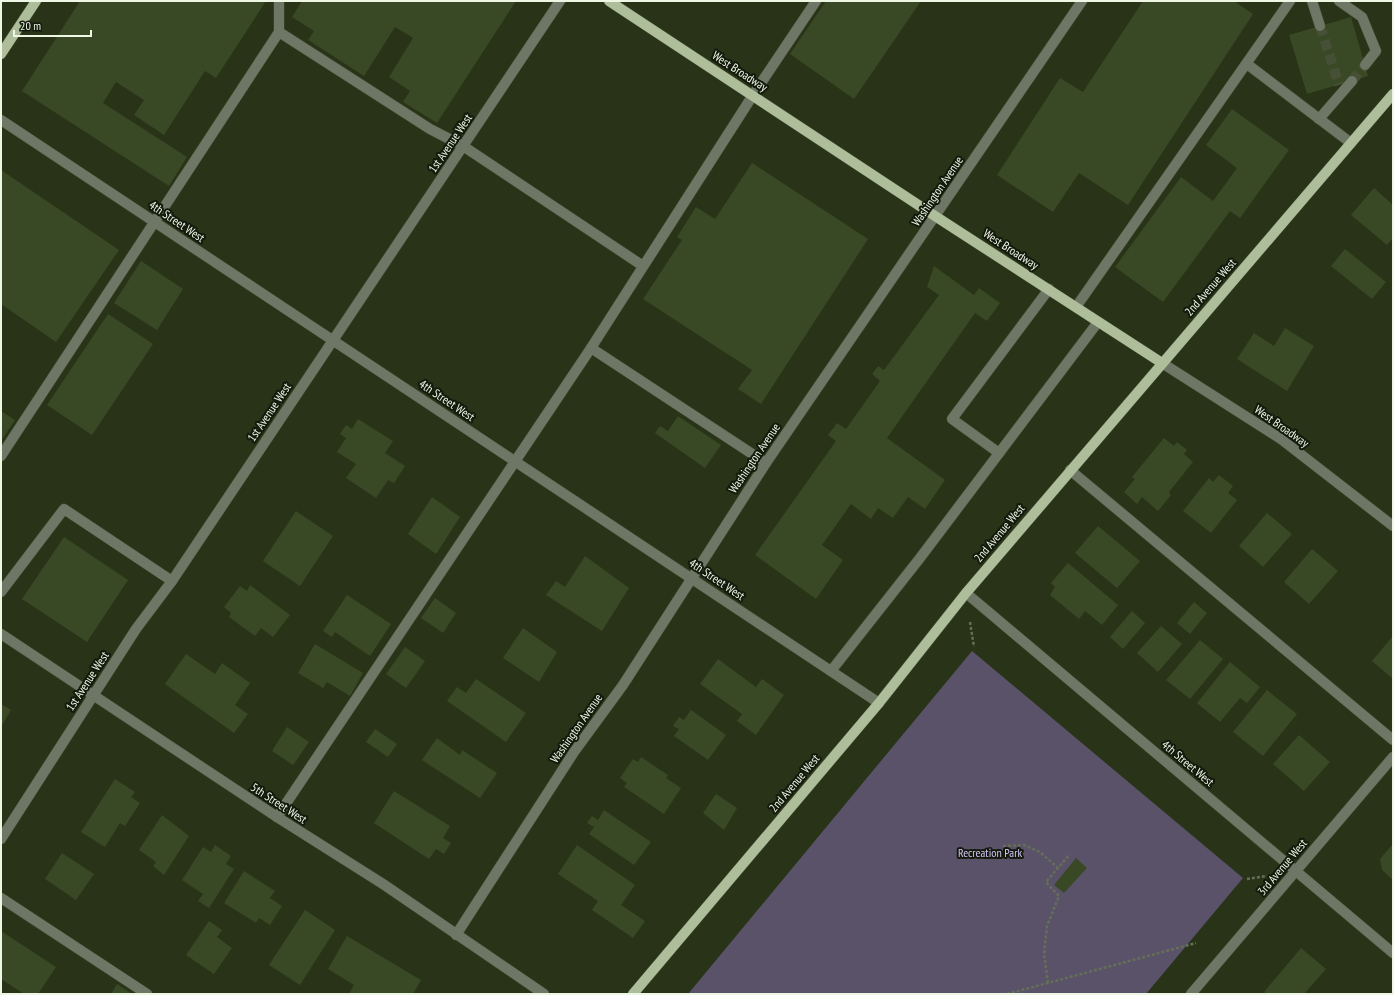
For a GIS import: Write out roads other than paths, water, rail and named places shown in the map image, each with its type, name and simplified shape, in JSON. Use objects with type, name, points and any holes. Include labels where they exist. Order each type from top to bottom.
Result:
[{"type":"main road","points":[[1,54],[36,1]]},
{"type":"main road","name":"West Broadway","points":[[609,1],[1162,363]]},
{"type":"main road","name":"2nd Avenue West","points":[[632,994],[879,703],[966,593],[1070,470],[1393,94]]},
{"type":"street","points":[[1,456],[279,32],[279,1]]},
{"type":"street","name":"1st Avenue West","points":[[1,839],[136,629],[172,580],[560,1]]},
{"type":"street","points":[[277,817],[516,462],[753,95],[816,1]]},
{"type":"street","points":[[1076,307],[1290,1]]},
{"type":"street","points":[[1312,1],[1320,26]]},
{"type":"street","points":[[1339,1],[1362,17],[1376,51],[1365,65]]},
{"type":"street","name":"Washington Avenue","points":[[456,935],[574,752],[623,685],[766,463],[936,216],[1077,3]]},
{"type":"street","points":[[279,32],[430,129],[463,146],[643,266]]},
{"type":"street","points":[[1247,64],[1351,143]]},
{"type":"street","points":[[1319,119],[1340,89],[1352,81]]},
{"type":"street","name":"4th Street West","points":[[1,120],[879,703]]},
{"type":"street","points":[[999,453],[952,419],[1049,290]]},
{"type":"street","points":[[831,671],[920,558],[1098,322]]},
{"type":"street","points":[[591,348],[766,463]]},
{"type":"street","name":"West Broadway","points":[[1162,363],[1281,439],[1393,526]]},
{"type":"street","points":[[1070,470],[1393,740]]},
{"type":"street","points":[[1,592],[64,509],[172,580]]},
{"type":"street","name":"4th Street West","points":[[966,593],[1393,953]]},
{"type":"street","name":"5th Street West","points":[[1,634],[277,817],[382,884],[544,994]]},
{"type":"street","name":"3rd Avenue West","points":[[1191,994],[1393,756]]},
{"type":"street","points":[[1,898],[147,994]]},
{"type":"tunnel","points":[[1320,26],[1339,85]]},
{"type":"tunnel","points":[[1352,81],[1365,65]]},
{"type":"park label","name":"Recreation Park","points":[[990,852]]}]
